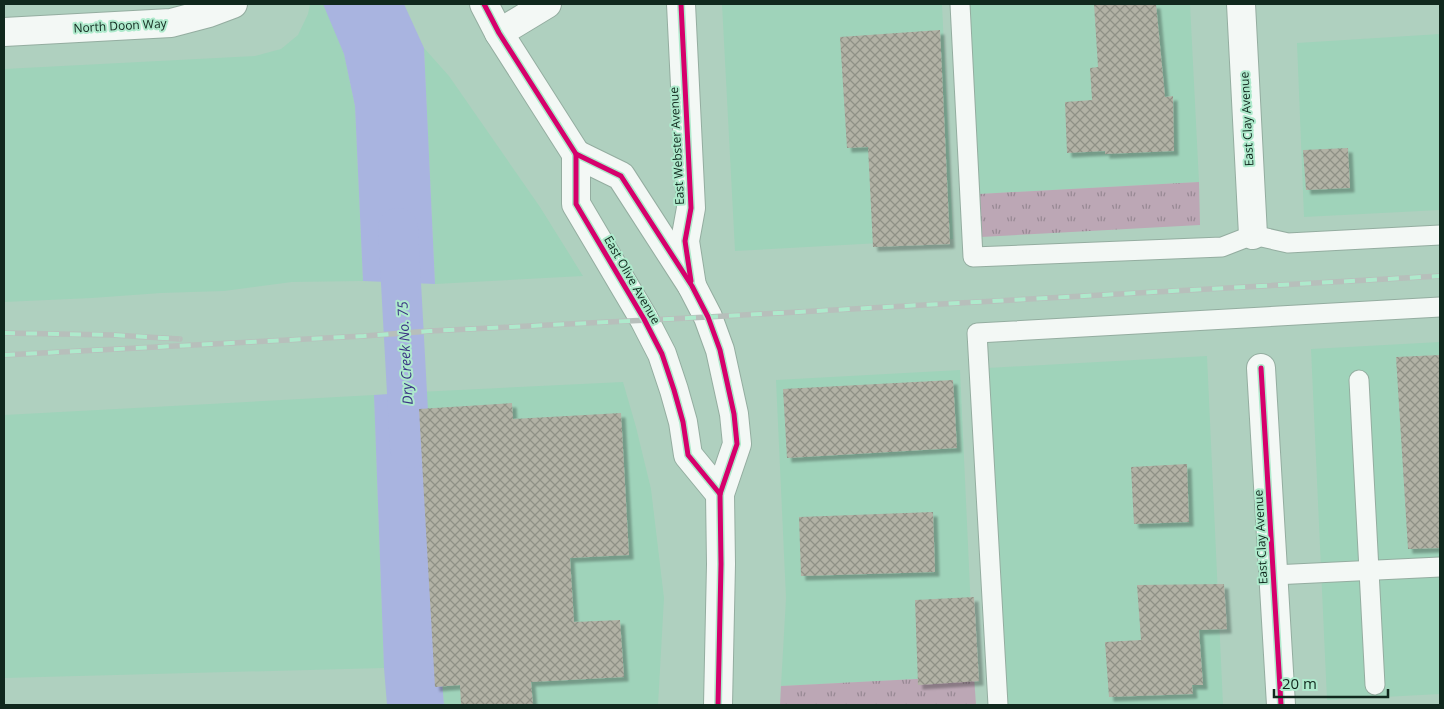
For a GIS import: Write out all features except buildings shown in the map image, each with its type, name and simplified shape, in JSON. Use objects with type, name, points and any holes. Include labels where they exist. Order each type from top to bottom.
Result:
[{"type":"main road","name":"North Doon Way","points":[[4,32],[171,23],[209,13],[233,4]]},
{"type":"main road","points":[[484,4],[499,33],[576,154],[621,176],[692,286],[708,317],[720,350],[734,414],[737,444],[720,494],[721,564],[718,705]]},
{"type":"main road","points":[[499,33],[547,4]]},
{"type":"main road","name":"East Webster Avenue","points":[[681,4],[691,208],[685,241],[692,286]]},
{"type":"main road","name":"East Clay Avenue","points":[[1241,4],[1253,235]]},
{"type":"main road","name":"East Olive Avenue","points":[[576,154],[576,204],[644,319],[662,354],[683,422],[688,455],[720,494]]},
{"type":"main road","name":"East Clay Avenue","points":[[1261,368],[1281,705]]},
{"type":"lane","points":[[960,4],[973,257],[1222,247],[1253,235],[1288,243],[1440,235]]},
{"type":"lane","points":[[998,705],[977,334],[1440,307]]},
{"type":"lane","points":[[1359,380],[1375,685]]},
{"type":"lane","points":[[1273,575],[1440,567]]},
{"type":"shaded area","points":[[310,4],[323,4],[329,15],[344,54],[355,106],[363,281],[292,282],[224,291],[4,302],[4,69],[255,56],[281,49],[298,35],[308,14]]},
{"type":"shaded area","points":[[722,4],[942,4],[953,239],[735,251]]},
{"type":"shaded area","points":[[970,4],[1190,4],[1199,182],[979,194]]},
{"type":"shaded area","points":[[1440,34],[1440,210],[1304,217],[1297,43]]},
{"type":"shaded area","points":[[424,48],[449,76],[540,207],[583,276],[435,284]]},
{"type":"shaded area","points":[[1440,342],[1440,694],[1327,700],[1311,349]]},
{"type":"shaded area","points":[[1207,356],[1223,705],[1003,705],[987,368]]},
{"type":"shaded area","points":[[960,370],[974,676],[781,686],[786,598],[776,380]]},
{"type":"shaded area","points":[[623,382],[651,489],[664,598],[658,705],[444,705],[418,392]]},
{"type":"shaded area","points":[[374,395],[384,668],[4,678],[4,415]]},
{"type":"green space","points":[[1199,182],[1200,225],[981,237],[979,194]]},
{"type":"green space","points":[[974,676],[976,705],[780,705],[781,686]]},
{"type":"water","points":[[323,4],[404,4],[424,48],[435,284],[363,281],[355,106],[344,54]]},
{"type":"water","points":[[418,392],[444,705],[387,705],[374,395]]},
{"type":"waterway","name":"Dry Creek No. 75","points":[[398,228],[410,448]]},
{"type":"railway","points":[[4,355],[1440,276]]},
{"type":"railway","points":[[4,333],[113,335],[180,339]]},
{"type":"cycle path","points":[[484,4],[499,33],[576,154],[576,204],[644,319],[662,354],[683,422],[688,455],[720,494]]},
{"type":"cycle path","points":[[681,4],[691,208],[685,241],[691,281]]},
{"type":"cycle path","points":[[576,154],[621,176],[692,286],[708,317],[720,350],[734,414],[737,444],[720,494],[721,564],[718,705]]},
{"type":"cycle path","points":[[1261,368],[1281,705]]}]
